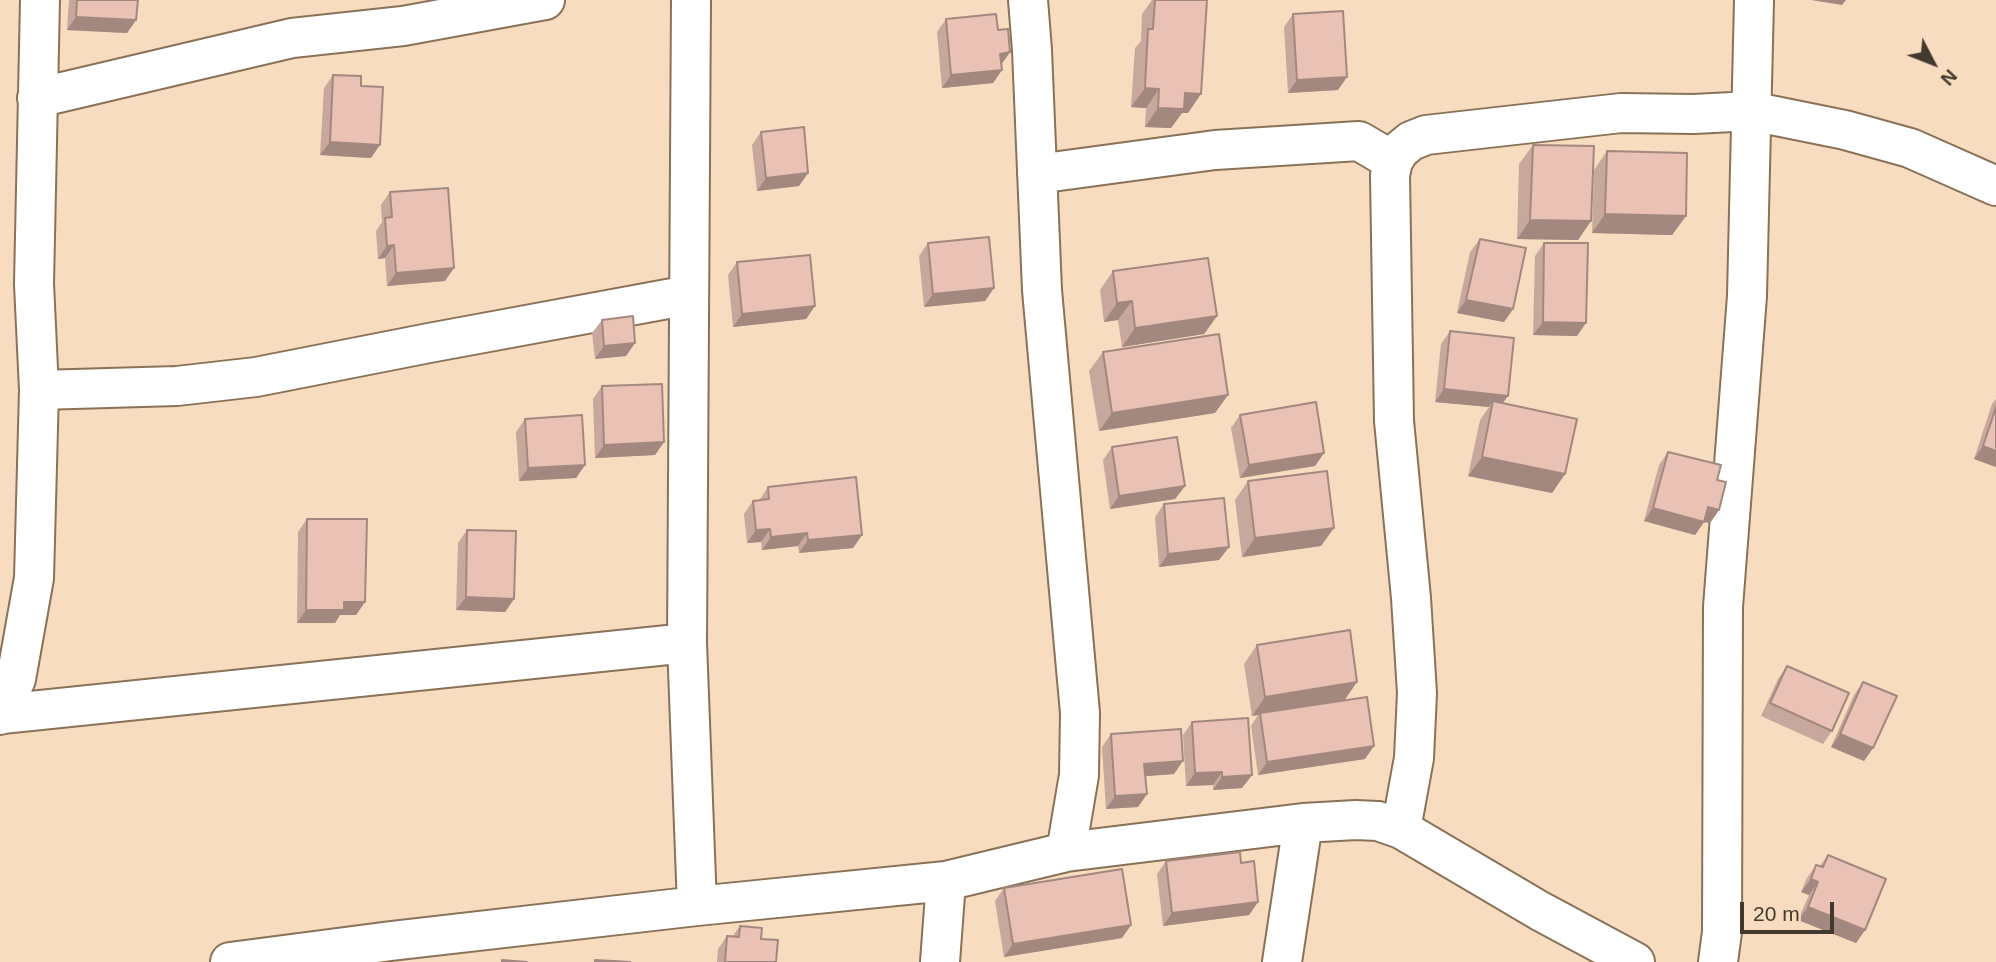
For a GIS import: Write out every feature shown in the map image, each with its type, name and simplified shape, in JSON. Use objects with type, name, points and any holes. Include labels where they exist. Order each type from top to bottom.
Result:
[{"type":"street","points":[[40,0],[34,284],[39,390],[34,578],[16,680],[1,714],[687,643]]},
{"type":"street","points":[[37,98],[292,38],[403,26],[545,0]]},
{"type":"street","points":[[691,0],[687,643],[697,906]]},
{"type":"street","points":[[1028,0],[1042,290],[1080,713],[1079,775],[1066,852]]},
{"type":"street","points":[[1718,962],[1722,932],[1723,607],[1747,296],[1754,0]]},
{"type":"street","points":[[1401,829],[1414,758],[1417,693],[1394,421],[1390,175],[1393,161],[1400,150],[1411,141],[1426,135],[1455,131],[1621,113],[1694,114],[1751,111],[1845,130],[1910,148],[1996,186]]},
{"type":"street","points":[[1037,174],[1215,150],[1359,141],[1393,161]]},
{"type":"street","points":[[39,390],[177,386],[256,377],[689,295]]},
{"type":"street","points":[[230,962],[697,906],[946,881],[1066,852],[1303,823],[1356,820],[1378,821],[1401,829],[1540,911],[1635,962]]},
{"type":"street","points":[[1282,962],[1303,823]]},
{"type":"street","points":[[940,962],[946,881]]},
{"type":"building","points":[[77,0],[138,0],[136,20],[76,17]]},
{"type":"building","points":[[1155,0],[1207,0],[1201,94],[1185,93],[1184,109],[1158,108],[1159,89],[1145,88],[1148,29],[1153,29]]},
{"type":"building","points":[[1343,11],[1347,77],[1297,80],[1293,14]]},
{"type":"building","points":[[996,14],[998,30],[1008,29],[1010,52],[1000,54],[1002,70],[951,75],[946,19]]},
{"type":"building","points":[[333,75],[361,76],[361,86],[383,87],[380,145],[330,142]]},
{"type":"building","points":[[804,127],[808,173],[766,178],[761,132]]},
{"type":"building","points":[[1533,145],[1594,146],[1591,221],[1530,220]]},
{"type":"building","points":[[1607,151],[1687,153],[1686,216],[1605,214]]},
{"type":"building","points":[[448,188],[454,268],[396,273],[394,245],[387,246],[385,218],[392,217],[390,192]]},
{"type":"building","points":[[989,237],[994,288],[933,294],[928,243]]},
{"type":"building","points":[[1480,239],[1526,248],[1513,309],[1466,300]]},
{"type":"building","points":[[1544,243],[1588,243],[1586,323],[1543,322]]},
{"type":"building","points":[[810,255],[815,306],[742,314],[737,262]]},
{"type":"building","points":[[1208,258],[1217,316],[1135,328],[1132,301],[1117,303],[1113,271]]},
{"type":"building","points":[[633,316],[635,343],[604,346],[602,320]]},
{"type":"building","points":[[1450,331],[1514,338],[1508,396],[1444,389]]},
{"type":"building","points":[[1219,334],[1228,395],[1112,413],[1103,352]]},
{"type":"building","points":[[662,384],[664,442],[604,445],[602,386]]},
{"type":"building","points":[[1493,401],[1577,419],[1565,474],[1482,457]]},
{"type":"building","points":[[1316,402],[1324,453],[1249,465],[1240,415]]},
{"type":"building","points":[[1996,407],[1996,451],[1983,446]]},
{"type":"building","points":[[582,415],[585,465],[528,468],[525,419]]},
{"type":"building","points":[[1177,437],[1185,486],[1119,496],[1112,447]]},
{"type":"building","points":[[1668,452],[1721,465],[1717,480],[1726,482],[1719,510],[1708,507],[1704,522],[1653,508]]},
{"type":"building","points":[[1327,471],[1334,528],[1255,538],[1248,481]]},
{"type":"building","points":[[856,477],[862,535],[808,540],[807,533],[771,537],[770,529],[756,530],[753,501],[769,499],[768,487]]},
{"type":"building","points":[[1224,498],[1229,547],[1168,554],[1164,504]]},
{"type":"building","points":[[307,519],[367,519],[365,602],[344,602],[344,610],[306,610]]},
{"type":"building","points":[[467,530],[516,531],[514,599],[466,597]]},
{"type":"building","points":[[1350,630],[1357,682],[1265,697],[1257,645]]},
{"type":"building","points":[[1787,666],[1849,693],[1832,731],[1770,703]]},
{"type":"building","points":[[1863,682],[1897,696],[1873,748],[1840,734]]},
{"type":"building","points":[[1367,697],[1374,746],[1267,762],[1260,713]]},
{"type":"building","points":[[1248,718],[1252,775],[1222,777],[1222,772],[1195,773],[1192,722]]},
{"type":"building","points":[[1181,729],[1183,761],[1144,764],[1147,794],[1115,796],[1111,734]]},
{"type":"building","points":[[1240,852],[1241,863],[1254,861],[1258,902],[1172,913],[1166,861]]},
{"type":"building","points":[[1828,855],[1886,879],[1865,930],[1808,907],[1818,882],[1811,879],[1816,865],[1823,867]]},
{"type":"building","points":[[1122,869],[1131,925],[1013,944],[1004,888]]},
{"type":"building","points":[[740,926],[762,928],[761,939],[778,940],[776,962],[725,962],[727,936],[739,937]]},
{"type":"building","points":[[595,960],[630,962],[595,962]]}]
